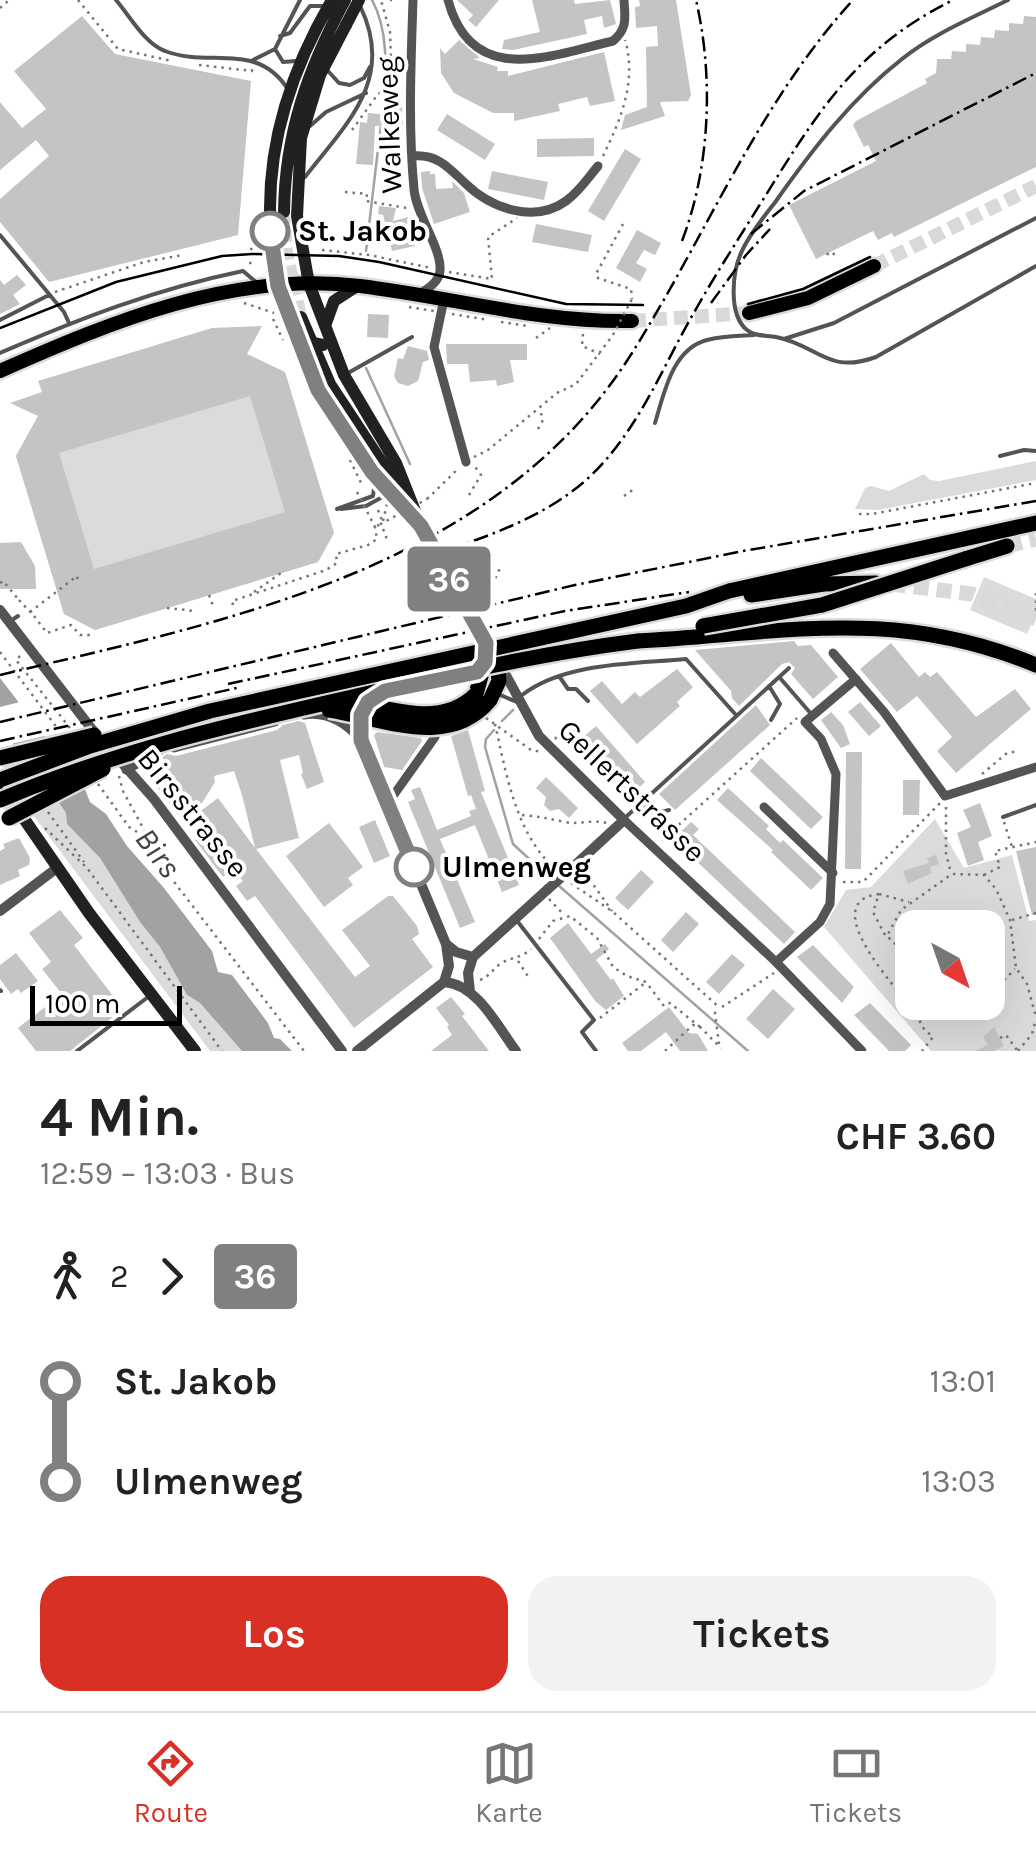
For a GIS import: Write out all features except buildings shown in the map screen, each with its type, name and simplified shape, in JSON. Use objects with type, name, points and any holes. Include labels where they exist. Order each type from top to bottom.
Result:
[{"type":"highway","points":[[0,782],[90,746],[210,711],[686,606],[1036,523]]},
{"type":"highway","points":[[0,800],[70,772],[191,735],[398,686],[806,609],[1007,546]]},
{"type":"highway","points":[[729,595],[876,583]]},
{"type":"highway","points":[[638,640],[843,626],[898,628],[960,639],[1036,665]]},
{"type":"highway","points":[[5,820],[115,764],[276,718],[329,710],[436,728],[472,716],[487,696],[491,661]]},
{"type":"highway","points":[[0,758],[274,692],[326,693],[429,714],[454,710],[487,696]]},
{"type":"main road","points":[[357,0],[338,9],[300,60],[288,90],[275,142],[269,198],[272,259],[286,310],[331,413],[372,472],[421,526]]},
{"type":"main road","points":[[338,9],[301,138],[296,204],[309,284],[328,348],[396,463],[421,526]]},
{"type":"main road","points":[[284,212],[287,154],[294,118],[309,72],[338,9]]},
{"type":"main road","points":[[749,312],[808,298],[874,266]]},
{"type":"main road","points":[[324,328],[334,301],[357,285]]},
{"type":"main road","points":[[0,371],[168,304],[278,286],[357,285],[565,320],[632,321]]},
{"type":"main road","points":[[301,316],[330,384],[421,526],[486,643],[491,661]]},
{"type":"main road","points":[[303,351],[313,344],[328,348]]},
{"type":"main road","points":[[0,782],[57,868],[196,1051]]},
{"type":"street","name":"Walkeweg","points":[[413,0],[410,85],[418,210],[440,270]]},
{"type":"street","points":[[448,0],[454,22],[470,42],[491,56],[519,62],[614,41],[626,24],[624,0]]},
{"type":"street","points":[[413,156],[431,157],[448,165],[496,206],[520,212],[544,211],[565,202],[598,166]]},
{"type":"street","points":[[418,294],[437,280],[440,270]]},
{"type":"street","points":[[444,300],[434,338],[468,460]]},
{"type":"street","name":"Birsstrasse","points":[[0,610],[14,619],[28,648],[123,773],[154,799],[342,1051]]},
{"type":"street","points":[[832,653],[945,796],[1036,768]]},
{"type":"street","points":[[335,1038],[359,1048],[444,982],[449,966],[446,944],[361,740],[361,715],[378,694],[472,674],[491,661]]},
{"type":"street","name":"Gellertstrasse","points":[[491,661],[544,743],[778,964],[862,1051]]},
{"type":"street","points":[[778,964],[820,922],[830,904],[836,774],[809,719],[856,680]]},
{"type":"street","points":[[123,773],[155,753],[312,713],[335,718],[361,740]]},
{"type":"street","points":[[388,803],[434,737]]},
{"type":"street","points":[[764,807],[833,877]]},
{"type":"street","points":[[469,986],[474,958],[624,820]]},
{"type":"street","points":[[0,912],[57,868]]},
{"type":"street","points":[[446,944],[474,958]]},
{"type":"street","points":[[444,982],[469,986],[516,1051]]},
{"type":"lane","points":[[116,0],[152,43],[166,52],[254,60],[272,70],[288,90]]},
{"type":"lane","points":[[254,60],[275,50],[300,0]]},
{"type":"lane","points":[[305,177],[367,92],[371,37],[357,0]]},
{"type":"lane","points":[[754,334],[746,330],[736,309],[736,268],[752,234],[794,174],[834,125],[902,58],[930,39],[1008,0]]},
{"type":"lane","points":[[280,36],[290,32],[310,6],[338,9]]},
{"type":"lane","points":[[275,50],[283,62],[300,60]]},
{"type":"lane","points":[[325,64],[334,79],[350,85],[364,78],[372,63]]},
{"type":"lane","points":[[301,138],[326,112],[367,92]]},
{"type":"lane","points":[[784,339],[834,324],[1036,218]]},
{"type":"lane","points":[[0,235],[69,323]]},
{"type":"lane","points":[[655,423],[672,370],[704,340],[754,334],[784,339],[831,361],[856,364],[876,357],[1036,266]]},
{"type":"lane","points":[[0,353],[69,323],[174,286],[243,270],[261,288]]},
{"type":"lane","points":[[0,320],[49,294]]},
{"type":"lane","points":[[344,375],[412,337]]},
{"type":"lane","points":[[1000,456],[1036,451]]},
{"type":"lane","points":[[372,472],[377,487],[373,496],[337,508],[366,506],[390,493]]},
{"type":"lane","points":[[487,696],[520,702],[538,684],[558,676],[686,660],[736,714]]},
{"type":"lane","points":[[624,820],[788,668]]},
{"type":"lane","points":[[558,676],[568,689],[576,689],[588,701]]},
{"type":"lane","points":[[779,677],[809,719]]},
{"type":"lane","points":[[769,686],[780,704],[771,720]]},
{"type":"lane","points":[[640,803],[654,814],[670,810]]},
{"type":"lane","points":[[1003,818],[1036,806]]},
{"type":"lane","points":[[515,918],[594,1020],[582,1032],[596,1051]]},
{"type":"lane","points":[[77,1051],[152,994]]},
{"type":"path","points":[[0,8],[9,0]]},
{"type":"path","points":[[78,0],[118,49]]},
{"type":"path","points":[[352,130],[378,94],[392,85],[390,32],[382,0]]},
{"type":"path","points":[[384,6],[391,0]]},
{"type":"path","points":[[598,166],[627,101],[630,56],[623,32]]},
{"type":"path","points":[[345,192],[367,194],[366,200],[407,208]]},
{"type":"path","points":[[322,250],[492,279],[488,238],[515,221],[520,212]]},
{"type":"path","points":[[380,525],[427,499],[468,460],[488,450],[557,393],[576,384],[601,354],[632,300],[631,289],[596,274],[623,224]]},
{"type":"path","points":[[828,254],[836,252]]},
{"type":"path","points":[[49,294],[95,276],[184,255]]},
{"type":"path","points":[[264,311],[286,310]]},
{"type":"path","points":[[536,338],[551,327]]},
{"type":"path","points":[[583,330],[582,346],[601,354]]},
{"type":"path","points":[[538,429],[543,420],[539,408]]},
{"type":"path","points":[[468,460],[481,475],[469,495]]},
{"type":"path","points":[[859,514],[1036,483]]},
{"type":"path","points":[[624,496],[634,488]]},
{"type":"path","points":[[357,492],[388,542]]},
{"type":"path","points":[[233,605],[232,601],[326,570],[337,563],[336,554],[377,539],[390,493]]},
{"type":"path","points":[[471,594],[476,584],[490,590],[500,568]]},
{"type":"path","points":[[254,592],[281,573]]},
{"type":"path","points":[[32,614],[77,576],[78,581]]},
{"type":"path","points":[[0,583],[3,581],[48,632],[71,625],[80,635],[95,636]]},
{"type":"path","points":[[1036,593],[1036,616]]},
{"type":"path","points":[[209,595],[213,606]]},
{"type":"path","points":[[167,608],[195,611]]},
{"type":"path","points":[[28,648],[16,660],[74,732]]},
{"type":"path","points":[[484,716],[531,750]]},
{"type":"path","points":[[654,848],[800,716],[809,719]]},
{"type":"path","points":[[495,724],[499,751],[520,815],[542,857],[556,869]]},
{"type":"path","points":[[554,740],[562,730]]},
{"type":"path","points":[[982,784],[981,775],[1007,753],[1019,751]]},
{"type":"path","points":[[123,773],[123,790],[168,874],[304,1051]]},
{"type":"path","points":[[945,796],[944,825],[952,874]]},
{"type":"path","points":[[833,877],[863,882],[945,796]]},
{"type":"path","points":[[520,815],[571,823],[591,819],[608,823]]},
{"type":"path","points":[[41,824],[87,868],[222,1051]]},
{"type":"path","points":[[887,936],[894,918],[910,902],[952,874],[984,876],[1000,867],[995,851],[1036,842]]},
{"type":"path","points":[[575,865],[613,912]]},
{"type":"path","points":[[984,876],[996,888],[1010,920],[1016,968],[1035,1001],[1032,1034],[1017,1051],[1006,1035],[1000,1038]]},
{"type":"path","points":[[570,882],[613,912],[720,1008]]},
{"type":"path","points":[[546,890],[565,916],[590,930],[613,968],[646,982],[664,1006],[670,1003],[721,1048]]},
{"type":"path","points":[[895,985],[857,934],[854,918],[860,904],[872,894],[910,902]]},
{"type":"path","points":[[879,894],[872,912],[880,930],[895,944]]},
{"type":"path","points":[[1010,920],[1036,913]]},
{"type":"path","points":[[469,986],[486,978],[503,962],[518,960],[536,945],[553,921],[565,916]]},
{"type":"path","points":[[518,960],[529,978]]},
{"type":"path","points":[[721,1048],[715,1013],[778,964]]},
{"type":"path","points":[[1005,979],[1016,968]]},
{"type":"path","points":[[594,1020],[646,982]]},
{"type":"path","points":[[183,1010],[190,1010]]},
{"type":"path","points":[[919,1020],[933,1036],[922,1051]]},
{"type":"path","points":[[665,1051],[693,1025],[700,1028]]},
{"type":"shaded area","points":[[247,354],[285,373],[334,533],[318,562],[95,630],[64,614],[16,456],[38,416]]},
{"type":"shaded area","points":[[1036,461],[1036,480],[878,510],[855,509],[865,488],[871,486],[889,491],[924,474],[939,481]]},
{"type":"shaded area","points":[[984,577],[1036,599],[1036,613],[1027,634],[970,610]]},
{"type":"shaded area","points":[[0,678],[84,787],[90,802],[106,814],[212,951],[218,972],[232,975],[268,1023],[274,1038],[292,1051],[242,1051],[200,1003],[187,995],[100,858],[67,824],[66,813],[57,800],[0,728]]},
{"type":"shaded area","points":[[57,800],[66,813],[67,824],[100,858],[187,995],[200,1003],[242,1051],[210,1051],[33,815]]},
{"type":"shaded area","points":[[935,819],[964,868],[1012,855],[1029,921],[1036,920],[1036,1051],[931,1051],[904,1020],[1005,1020],[1005,910],[895,910],[895,1009],[824,927],[846,890],[871,887]]},
{"type":"pier","points":[[24,701],[49,735],[7,745],[0,736],[0,707]]},
{"type":"waterway","points":[[372,0],[384,42],[382,116]]},
{"type":"waterway","points":[[366,251],[381,124]]},
{"type":"waterway","points":[[366,368],[410,464]]},
{"type":"waterway","points":[[502,721],[513,710]]},
{"type":"waterway","points":[[494,730],[485,747],[513,844],[552,880]]},
{"type":"waterway","points":[[558,885],[748,1051]]},
{"type":"tunnel","points":[[874,266],[1036,186]]},
{"type":"tunnel","points":[[284,212],[287,252],[301,317]]},
{"type":"tunnel","points":[[632,321],[749,313]]},
{"type":"tunnel","points":[[1007,546],[1036,539]]},
{"type":"tunnel","points":[[891,584],[972,594],[1036,619]]},
{"type":"tram line","points":[[0,328],[116,282],[222,256],[252,254],[339,256],[566,304],[643,305]]},
{"type":"tram line","points":[[748,304],[803,289],[870,257]]},
{"type":"railway","points":[[682,241],[699,183],[706,122],[705,60],[696,0]]},
{"type":"railway","points":[[0,675],[265,606],[351,574],[433,535],[508,487],[575,427],[632,353],[761,127],[819,40],[853,0]]},
{"type":"railway","points":[[422,559],[528,518],[567,495],[601,466],[639,413],[709,286],[819,114],[863,63],[889,40],[953,0]]},
{"type":"railway","points":[[751,234],[804,191],[1036,73]]},
{"type":"railway","points":[[711,303],[770,229]]},
{"type":"railway","points":[[0,722],[575,585],[743,551],[1036,501]]},
{"type":"railway","points":[[228,684],[565,611],[689,592]]},
{"type":"railway","points":[[0,741],[241,687]]},
{"type":"bus line","name":"36","points":[[270,231],[278,286],[318,390],[372,472],[421,526],[486,643],[485,662],[477,672],[385,691],[368,702],[361,715],[361,740],[414,867]]},
{"type":"place","name":"St. Jakob","points":[[270,231]]},
{"type":"place","name":"Ulmenweg","points":[[414,867]]},
{"type":"water label","name":"Birs","points":[[158,853]]}]
